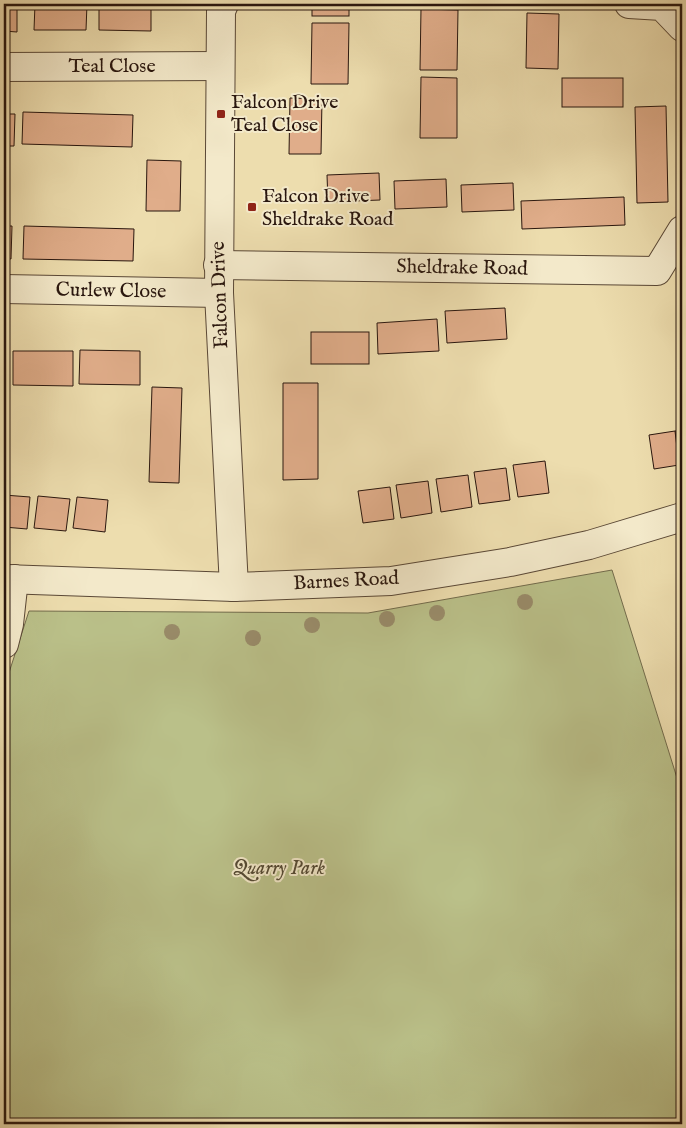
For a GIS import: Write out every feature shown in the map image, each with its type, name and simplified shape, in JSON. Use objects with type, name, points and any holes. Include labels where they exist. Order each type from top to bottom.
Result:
[{"type":"street","name":"Falcon Drive","points":[[224,4],[221,11],[218,265],[234,586]]},
{"type":"street","points":[[629,4],[662,6],[682,27]]},
{"type":"street","name":"Teal Close","points":[[4,67],[220,66]]},
{"type":"street","name":"Sheldrake Road","points":[[218,265],[656,271],[682,230]]},
{"type":"street","name":"Curlew Close","points":[[4,289],[219,293]]},
{"type":"street","name":"Barnes Road","points":[[9,579],[234,586],[391,581],[510,562],[580,547],[682,517]]},
{"type":"street","points":[[4,644],[9,624],[9,579]]},
{"type":"green space","name":"Quarry Park","points":[[612,570],[682,794],[682,1124],[4,1124],[4,688],[29,611],[368,613]]},
{"type":"building","points":[[4,4],[17,4],[17,32],[4,31]]},
{"type":"building","points":[[35,4],[87,4],[86,30],[34,30]]},
{"type":"building","points":[[99,4],[151,4],[151,31],[99,30]]},
{"type":"building","points":[[312,4],[349,4],[349,16],[312,16]]},
{"type":"building","points":[[421,9],[458,10],[457,70],[420,70]]},
{"type":"building","points":[[527,13],[559,14],[558,69],[526,68]]},
{"type":"building","points":[[312,23],[349,23],[348,84],[311,84]]},
{"type":"building","points":[[421,77],[457,78],[457,138],[420,138]]},
{"type":"building","points":[[562,78],[623,78],[623,107],[562,107]]},
{"type":"building","points":[[290,98],[322,99],[321,154],[289,154]]},
{"type":"building","points":[[666,106],[668,202],[637,203],[635,107]]},
{"type":"building","points":[[23,112],[133,115],[132,147],[22,144]]},
{"type":"building","points":[[4,114],[15,114],[14,146],[4,146]]},
{"type":"building","points":[[147,160],[181,161],[180,211],[146,211]]},
{"type":"building","points":[[379,173],[380,200],[328,202],[327,175]]},
{"type":"building","points":[[446,179],[447,207],[395,209],[394,181]]},
{"type":"building","points":[[513,183],[514,210],[462,212],[461,185]]},
{"type":"building","points":[[624,197],[625,225],[522,229],[521,201]]},
{"type":"building","points":[[4,226],[12,226],[11,259],[4,258]]},
{"type":"building","points":[[24,226],[134,229],[133,261],[23,259]]},
{"type":"building","points":[[505,308],[507,339],[447,343],[445,311]]},
{"type":"building","points":[[437,319],[439,351],[378,354],[377,323]]},
{"type":"building","points":[[311,332],[369,332],[369,364],[311,364]]},
{"type":"building","points":[[80,350],[140,351],[140,385],[79,384]]},
{"type":"building","points":[[13,351],[73,351],[73,386],[13,385]]},
{"type":"building","points":[[283,383],[318,383],[318,479],[283,480]]},
{"type":"building","points":[[152,387],[182,388],[179,483],[149,482]]},
{"type":"building","points":[[682,430],[682,465],[679,465],[675,431]]},
{"type":"building","points":[[675,431],[679,465],[654,469],[649,435]]},
{"type":"building","points":[[545,461],[549,493],[518,497],[513,465]]},
{"type":"building","points":[[506,468],[510,500],[479,504],[474,472]]},
{"type":"building","points":[[468,475],[472,507],[441,512],[436,479]]},
{"type":"building","points":[[428,481],[432,513],[401,518],[396,485]]},
{"type":"building","points":[[390,487],[394,519],[363,523],[358,491]]},
{"type":"building","points":[[4,495],[30,497],[27,529],[4,527]]},
{"type":"building","points":[[38,496],[70,499],[66,531],[34,528]]},
{"type":"building","points":[[77,497],[108,500],[105,532],[73,528]]},
{"type":"place","name":"Falcon Drive Teal Close","points":[[221,114]]},
{"type":"place","name":"Falcon Drive Sheldrake Road","points":[[252,207]]}]
